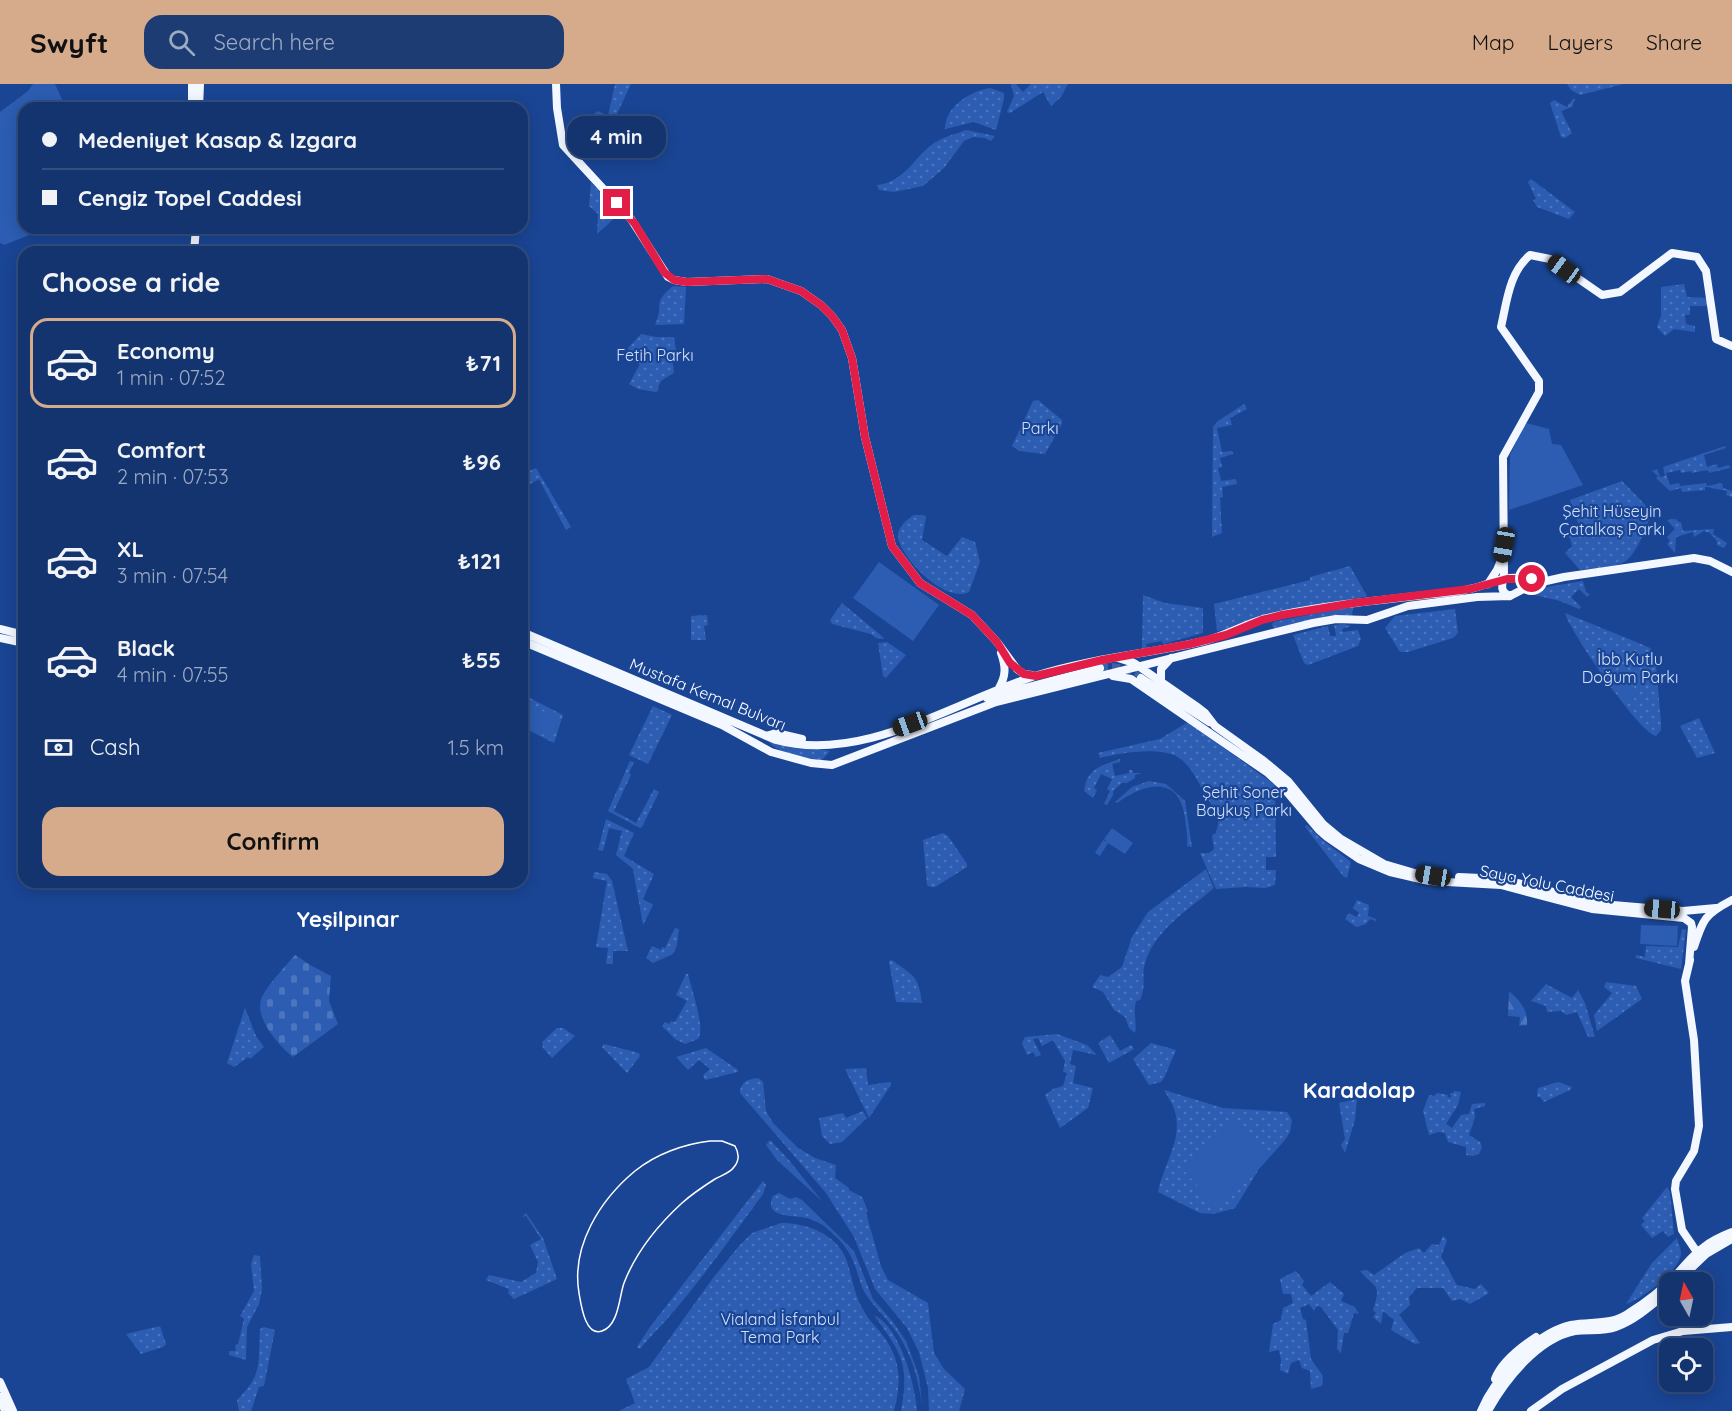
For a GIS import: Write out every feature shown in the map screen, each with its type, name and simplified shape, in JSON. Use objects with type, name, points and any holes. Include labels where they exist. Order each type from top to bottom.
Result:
[{"type":"main road","points":[[192,84],[192,102]]},
{"type":"main road","points":[[199,102],[200,84]]},
{"type":"main road","points":[[556,84],[556,108],[563,146],[631,219],[669,277],[687,282],[767,279],[801,291],[832,316],[842,330],[852,358],[865,437],[892,546],[920,583],[963,609],[979,622],[1017,669],[1024,674],[1036,676]]},
{"type":"main road","points":[[1514,595],[1502,589],[1504,579],[1504,454],[1534,401],[1540,384],[1501,327],[1516,270],[1530,255],[1550,259],[1602,295],[1620,292],[1672,253],[1697,257],[1706,271],[1716,339],[1732,346]]},
{"type":"main road","points":[[1504,545],[1514,579],[1518,584],[1514,595]]},
{"type":"main road","points":[[1488,584],[1497,570],[1504,545]]},
{"type":"main road","points":[[974,700],[1137,666],[1328,620],[1367,620],[1408,606],[1477,597],[1514,595],[1533,584],[1564,577],[1694,558],[1710,561],[1732,572]]},
{"type":"main road","points":[[771,752],[766,744],[766,736],[776,734],[826,745],[871,739],[974,700],[999,688],[1036,676],[1115,657],[1212,639],[1250,624],[1282,615],[1456,591],[1504,579],[1532,579],[1559,575],[1564,577]]},
{"type":"main road","points":[[1379,600],[1384,610],[1382,616]]},
{"type":"main road","points":[[1276,633],[1270,630],[1269,623],[1282,615]]},
{"type":"main road","points":[[1250,624],[1259,627],[1260,633],[1255,639]]},
{"type":"main road","points":[[0,629],[18,634]]},
{"type":"main road","name":"Mustafa Kemal Bulvarı","points":[[528,635],[654,698],[722,725],[771,752],[811,763],[832,765],[984,706],[1099,673]]},
{"type":"main road","points":[[0,638],[18,642]]},
{"type":"main road","points":[[997,642],[1005,670],[1004,680],[999,688]]},
{"type":"main road","name":"Mustafa Kemal Bulvarı","points":[[528,643],[677,697],[766,736]]},
{"type":"main road","name":"Saya Yolu Caddesi","points":[[1115,657],[1129,661],[1205,713],[1215,726],[1276,771],[1332,833],[1359,855]]},
{"type":"main road","points":[[1161,683],[1161,669],[1172,657]]},
{"type":"main road","name":"Saya Yolu Caddesi","points":[[1099,673],[1131,679],[1244,755],[1268,773],[1319,830],[1359,855],[1418,874],[1501,882],[1601,904],[1683,911],[1716,908]]},
{"type":"main road","points":[[1141,678],[1215,726]]},
{"type":"main road","points":[[654,698],[659,694],[677,697]]},
{"type":"main road","points":[[722,725],[744,731],[750,729]]},
{"type":"main road","points":[[848,760],[843,756],[843,749],[858,742]]},
{"type":"main road","points":[[826,745],[834,754],[832,765]]},
{"type":"main road","points":[[1287,792],[1291,790],[1299,795]]},
{"type":"main road","name":"Saya Yolu Caddesi","points":[[1501,882],[1592,909],[1684,918],[1691,923],[1692,927],[1689,964]]},
{"type":"main road","points":[[1687,1262],[1677,1210],[1675,1185],[1694,1150],[1699,1126],[1694,1040],[1686,981],[1689,964],[1704,919],[1716,908],[1732,900]]},
{"type":"main road","points":[[1682,1230],[1699,1255]]},
{"type":"main road","points":[[1685,1272],[1706,1245],[1732,1232]]},
{"type":"main road","points":[[1481,1411],[1529,1349],[1560,1328],[1576,1324],[1608,1322],[1621,1318],[1668,1283],[1687,1262],[1732,1239]]},
{"type":"main road","points":[[1488,1411],[1502,1383],[1532,1354],[1554,1338],[1576,1331],[1604,1330],[1621,1325],[1659,1298]]},
{"type":"main road","points":[[1531,1411],[1562,1389],[1653,1340],[1683,1331],[1732,1327]]},
{"type":"main road","points":[[0,1382],[13,1411]]},
{"type":"main road","points":[[0,1397],[5,1411]]},
{"type":"green space","points":[[33,84],[55,84],[63,102],[18,102],[18,234],[32,234],[4,245],[0,243],[0,112],[28,91]]},
{"type":"green space","points":[[615,84],[631,84],[615,118],[609,143],[620,146],[619,151],[612,153],[605,150],[603,140],[599,136],[603,133],[601,125],[587,126],[584,121],[598,111],[608,116]]},
{"type":"green space","points":[[1011,84],[1016,84],[1023,92],[1031,84],[1068,84],[1061,97],[1051,106],[1043,92],[1010,113],[1007,112],[1014,96]]},
{"type":"green space","points":[[1567,84],[1624,84],[1580,95],[1571,90]]},
{"type":"green space","points":[[990,88],[1004,93],[996,130],[974,122],[945,129],[949,114],[960,101],[967,96]]},
{"type":"green space","points":[[1575,99],[1572,107],[1561,111],[1572,133],[1565,138],[1561,137],[1550,103],[1554,100],[1567,107]]},
{"type":"green space","points":[[966,130],[995,136],[991,141],[973,137],[964,141],[944,168],[923,186],[894,192],[879,190],[877,185],[887,183],[902,174],[934,143]]},
{"type":"green space","points":[[1531,179],[1575,212],[1569,219],[1537,207],[1528,182]]},
{"type":"green space","points":[[591,183],[617,209],[617,216],[597,234],[598,214],[589,206]]},
{"type":"green space","points":[[1684,284],[1687,297],[1707,298],[1708,306],[1690,306],[1690,315],[1685,315],[1686,324],[1695,326],[1695,332],[1674,329],[1665,336],[1657,327],[1661,316],[1661,287]]},
{"type":"green space","points":[[673,286],[686,287],[684,324],[655,325],[660,301]]},
{"type":"green space","name":"Fetih Parkı","points":[[641,334],[674,337],[677,356],[672,357],[674,373],[661,382],[658,391],[655,392],[638,389],[629,384],[640,364],[625,356],[628,348]]},
{"type":"green space","name":"Parkı","points":[[1038,400],[1062,420],[1045,454],[1019,451],[1012,446],[1033,401]]},
{"type":"green space","points":[[1244,404],[1247,409],[1230,418],[1232,425],[1217,428],[1222,452],[1232,451],[1233,454],[1220,458],[1222,467],[1218,468],[1221,481],[1236,479],[1237,484],[1222,487],[1223,497],[1220,498],[1222,533],[1212,537],[1213,427],[1218,421]]},
{"type":"green space","points":[[1526,423],[1549,429],[1552,444],[1561,445],[1583,485],[1509,510],[1510,455]]},
{"type":"green space","points":[[1725,446],[1726,448],[1704,455],[1707,467],[1717,464],[1718,468],[1729,465],[1730,468],[1709,473],[1708,470],[1681,473],[1680,470],[1666,473],[1670,485],[1706,483],[1707,486],[1722,483],[1723,488],[1732,491],[1732,497],[1726,495],[1727,491],[1707,487],[1705,490],[1682,492],[1681,488],[1670,491],[1652,471],[1657,469],[1660,477],[1665,476],[1663,467]]},
{"type":"green space","points":[[536,468],[571,527],[566,530],[539,479],[528,485],[528,471]]},
{"type":"green space","name":"Şehit Hüseyin Çatalkaş Parkı","points":[[1622,481],[1652,512],[1640,540],[1632,555],[1622,563],[1580,570],[1565,553],[1572,546],[1569,535],[1581,532],[1570,500]]},
{"type":"green space","points":[[914,515],[926,517],[922,540],[947,556],[962,537],[975,542],[980,562],[969,592],[959,594],[937,586],[907,557],[898,534],[903,524]]},
{"type":"green space","points":[[1676,519],[1681,522],[1683,531],[1714,529],[1713,534],[1727,543],[1724,548],[1717,545],[1717,541],[1710,533],[1704,531],[1694,537],[1693,532],[1676,537],[1675,553],[1667,544],[1670,541],[1667,537],[1675,529],[1667,520]]},
{"type":"green space","points":[[879,562],[939,605],[913,641],[853,598]]},
{"type":"green space","points":[[1350,566],[1367,596],[1217,631],[1214,604],[1310,580],[1310,577]]},
{"type":"green space","points":[[1583,581],[1586,592],[1590,594],[1587,597],[1579,589],[1571,597],[1581,607],[1579,609],[1560,601],[1530,594],[1535,589]]},
{"type":"green space","points":[[1143,595],[1165,603],[1203,608],[1203,633],[1163,644],[1162,641],[1146,644],[1147,648],[1142,648]]},
{"type":"green space","points":[[842,603],[884,638],[876,638],[871,634],[832,624],[830,620]]},
{"type":"green space","points":[[1353,606],[1352,616],[1330,616],[1275,628],[1272,626],[1273,622]]},
{"type":"green space","points":[[1455,609],[1458,633],[1453,638],[1408,652],[1400,652],[1385,628],[1395,616]]},
{"type":"green space","name":"İbb Kutlu Doğum Parkı","points":[[1565,613],[1650,648],[1655,654],[1661,722],[1661,730],[1656,736],[1647,731],[1635,718],[1606,680],[1569,623]]},
{"type":"green space","points":[[707,615],[708,625],[704,626],[706,640],[691,640],[691,616]]},
{"type":"green space","points":[[1334,625],[1351,626],[1342,629],[1343,632],[1358,630],[1361,639],[1358,646],[1308,665],[1304,663],[1293,635],[1328,626],[1330,636],[1336,636]]},
{"type":"green space","points":[[887,642],[906,655],[886,678],[883,676],[878,643]]},
{"type":"green space","points":[[1622,672],[1637,697],[1624,704],[1610,679]]},
{"type":"green space","points":[[528,697],[563,715],[554,743],[528,730]]},
{"type":"green space","points":[[528,704],[560,719],[551,738],[528,728]]},
{"type":"green space","points":[[653,706],[672,715],[648,764],[629,755]]},
{"type":"green space","points":[[1699,718],[1715,753],[1697,758],[1680,726]]},
{"type":"green space","name":"Şehit Soner Baykuş Parkı","points":[[1188,722],[1275,785],[1276,857],[1266,857],[1266,870],[1276,870],[1275,885],[1265,888],[1216,889],[1200,853],[1209,853],[1214,849],[1212,835],[1216,833],[1217,815],[1194,774],[1182,760],[1174,755],[1154,751],[1131,752],[1100,758],[1098,753],[1160,739]]},
{"type":"green space","points":[[769,741],[830,751],[822,760],[809,759],[777,749]]},
{"type":"green space","points":[[1120,759],[1120,762],[1112,764],[1115,776],[1129,773],[1129,770],[1133,773],[1142,773],[1135,775],[1135,778],[1127,783],[1122,783],[1113,791],[1107,805],[1104,804],[1112,779],[1101,774],[1094,788],[1097,790],[1093,798],[1084,791],[1091,773],[1101,766]]},
{"type":"green space","points":[[630,761],[634,762],[629,773],[631,775],[614,811],[636,823],[654,789],[659,792],[640,828],[608,811]]},
{"type":"green space","points":[[1149,781],[1166,784],[1185,801],[1192,847],[1187,846],[1185,818],[1181,804],[1176,794],[1168,788],[1158,786],[1148,788],[1115,802],[1132,787]]},
{"type":"green space","points":[[606,819],[634,833],[624,856],[654,874],[643,899],[653,905],[643,925],[633,869],[616,855],[622,831],[609,828],[603,851],[598,850]]},
{"type":"green space","points":[[1307,825],[1351,862],[1347,878],[1343,876],[1305,827]]},
{"type":"green space","points":[[1112,828],[1133,843],[1125,854],[1108,843],[1100,856],[1095,853],[1103,840],[1107,842],[1104,839]]},
{"type":"green space","points":[[943,833],[948,836],[967,867],[935,887],[930,887],[927,885],[923,840]]},
{"type":"green space","points":[[1206,869],[1214,888],[1174,921],[1156,940],[1150,951],[1144,968],[1142,995],[1135,1005],[1135,1033],[1129,1028],[1125,1017],[1114,1010],[1103,992],[1092,987],[1100,975],[1108,977],[1122,967],[1132,937],[1148,912]]},
{"type":"green space","points":[[594,872],[607,874],[612,881],[628,951],[613,951],[613,964],[606,964],[608,948],[596,947],[607,881],[593,878]]},
{"type":"green space","points":[[1357,900],[1369,905],[1368,916],[1376,921],[1370,919],[1366,924],[1356,927],[1345,919],[1349,913],[1357,917],[1359,913],[1353,908]]},
{"type":"green space","points":[[1641,925],[1678,926],[1677,946],[1640,944]]},
{"type":"green space","points":[[675,928],[679,929],[673,954],[653,963],[646,958],[652,946],[661,950],[662,947],[665,948]]},
{"type":"green space","points":[[1682,929],[1686,930],[1681,969],[1636,958],[1636,955],[1645,957],[1646,946],[1678,947]]},
{"type":"green space","points":[[295,955],[331,976],[329,1001],[338,1024],[293,1057],[268,1029],[260,1003],[270,985]]},
{"type":"green space","points":[[892,960],[917,981],[922,1003],[896,1002],[889,961]]},
{"type":"green space","points":[[688,974],[695,998],[700,1034],[698,1039],[685,1044],[675,1039],[662,1026],[665,1022],[669,1024],[671,1021],[675,1022],[687,1001],[676,995]]},
{"type":"green space","points":[[1606,982],[1636,986],[1642,999],[1597,1031],[1594,1015],[1612,993],[1604,987]]},
{"type":"green space","points":[[1546,984],[1572,998],[1578,990],[1585,1003],[1595,1037],[1588,1037],[1577,1012],[1566,1015],[1561,1011],[1547,1012],[1546,1006],[1531,1001]]},
{"type":"green space","points":[[1509,991],[1522,1006],[1526,1014],[1527,1025],[1519,1026],[1520,1017],[1508,1016]]},
{"type":"green space","points":[[245,1008],[256,1036],[264,1047],[250,1059],[248,1057],[234,1067],[227,1063]]},
{"type":"green space","points":[[557,1028],[563,1028],[575,1036],[552,1058],[543,1048],[542,1042]]},
{"type":"green space","points":[[1057,1034],[1087,1045],[1097,1055],[1073,1050],[1070,1064],[1076,1066],[1073,1083],[1093,1088],[1088,1108],[1060,1128],[1045,1095],[1063,1086],[1067,1073],[1063,1072],[1065,1061],[1053,1040],[1042,1046],[1038,1038],[1033,1039],[1041,1055],[1036,1057],[1033,1052],[1027,1055],[1022,1043],[1025,1037]]},
{"type":"green space","points":[[1110,1035],[1120,1051],[1131,1045],[1134,1049],[1109,1063],[1098,1043]]},
{"type":"green space","points":[[1151,1043],[1176,1050],[1161,1082],[1149,1085],[1133,1059]]},
{"type":"green space","points":[[604,1044],[639,1053],[640,1056],[627,1073],[602,1047]]},
{"type":"green space","points":[[706,1048],[738,1072],[705,1080],[703,1075],[710,1069],[699,1060],[688,1070],[676,1057]]},
{"type":"green space","points":[[866,1068],[868,1085],[890,1082],[891,1085],[869,1118],[845,1069]]},
{"type":"green space","points":[[758,1078],[763,1082],[766,1111],[773,1123],[798,1148],[815,1158],[836,1165],[835,1178],[862,1197],[868,1211],[866,1213],[881,1266],[888,1280],[928,1303],[934,1353],[944,1369],[965,1389],[959,1411],[929,1411],[928,1388],[919,1352],[907,1328],[875,1289],[854,1237],[826,1193],[740,1093],[741,1086],[745,1082]]},
{"type":"green space","points":[[1558,1082],[1572,1087],[1544,1102],[1537,1097],[1538,1088]]},
{"type":"green space","points":[[1164,1090],[1223,1108],[1287,1112],[1292,1120],[1290,1132],[1285,1140],[1259,1169],[1235,1208],[1214,1214],[1200,1213],[1158,1192],[1174,1142],[1177,1122],[1172,1103]]},
{"type":"green space","points":[[1461,1092],[1458,1105],[1446,1124],[1452,1128],[1461,1115],[1469,1114],[1472,1104],[1485,1103],[1485,1106],[1474,1109],[1475,1117],[1469,1135],[1480,1142],[1482,1147],[1479,1154],[1466,1155],[1466,1147],[1448,1142],[1445,1133],[1429,1135],[1423,1111],[1429,1095],[1434,1096],[1437,1093],[1448,1095],[1447,1097],[1451,1098],[1450,1093]]},
{"type":"green space","points":[[1357,1099],[1355,1120],[1345,1153],[1341,1145],[1345,1139],[1339,1103]]},
{"type":"green space","points":[[863,1111],[867,1118],[842,1142],[830,1144],[822,1136],[819,1118],[843,1113],[846,1118]]},
{"type":"green space","points":[[1235,1118],[1269,1155],[1214,1205],[1181,1167]]},
{"type":"green space","points":[[770,1140],[822,1201],[777,1160],[766,1145]]},
{"type":"green space","points":[[763,1181],[766,1185],[763,1194],[717,1257],[668,1318],[640,1349],[637,1347],[650,1327]]},
{"type":"green space","points":[[1667,1187],[1670,1192],[1674,1234],[1668,1237],[1663,1231],[1652,1238],[1641,1225],[1645,1221],[1642,1218]]},
{"type":"green space","points":[[779,1193],[790,1199],[796,1197],[802,1200],[854,1251],[873,1299],[906,1341],[919,1376],[922,1405],[908,1353],[898,1334],[865,1293],[848,1251],[820,1223],[783,1215],[772,1209],[773,1196]]},
{"type":"green space","points":[[526,1213],[543,1238],[557,1279],[514,1299],[508,1293],[509,1289],[486,1280],[489,1275],[521,1282],[536,1273],[538,1262],[530,1245],[541,1239],[526,1216],[522,1217]]},
{"type":"green space","name":"Vialand İsfanbul Tema Park","points":[[781,1223],[800,1225],[819,1231],[835,1242],[841,1250],[861,1305],[888,1343],[896,1361],[899,1380],[894,1411],[619,1411],[635,1403],[626,1379],[649,1367],[739,1246],[752,1233]]},
{"type":"green space","points":[[1443,1236],[1447,1240],[1441,1257],[1457,1285],[1475,1289],[1481,1284],[1489,1293],[1470,1304],[1460,1299],[1452,1301],[1443,1288],[1417,1288],[1409,1297],[1410,1305],[1399,1315],[1420,1343],[1415,1344],[1391,1330],[1394,1320],[1383,1311],[1381,1324],[1373,1317],[1376,1313],[1373,1310],[1377,1290],[1360,1271],[1367,1270],[1374,1275],[1405,1253],[1419,1248],[1424,1253],[1432,1244],[1439,1245]]},
{"type":"green space","points":[[1677,1238],[1681,1253],[1675,1268],[1672,1272],[1659,1272],[1659,1283],[1650,1291],[1626,1304],[1652,1263]]},
{"type":"green space","points":[[254,1255],[260,1256],[262,1289],[259,1304],[247,1327],[246,1360],[229,1355],[229,1351],[236,1351],[235,1345],[238,1344],[244,1319],[240,1316],[254,1291],[251,1264]]},
{"type":"green space","points":[[1296,1271],[1304,1281],[1302,1285],[1311,1296],[1330,1282],[1344,1294],[1341,1301],[1355,1307],[1359,1314],[1354,1313],[1348,1333],[1344,1333],[1341,1353],[1337,1349],[1338,1330],[1321,1307],[1317,1306],[1314,1311],[1309,1304],[1300,1308],[1303,1319],[1306,1320],[1311,1359],[1323,1376],[1322,1386],[1311,1389],[1310,1371],[1302,1368],[1299,1360],[1291,1363],[1288,1374],[1280,1370],[1279,1350],[1269,1352],[1273,1324],[1281,1320],[1283,1308],[1293,1303],[1291,1294],[1283,1294],[1280,1279]]},
{"type":"green space","points":[[874,1315],[883,1321],[899,1344],[913,1386],[917,1411],[901,1411],[904,1395],[904,1370],[901,1359],[891,1339]]},
{"type":"green space","points":[[160,1326],[166,1344],[141,1354],[126,1334]]},
{"type":"green space","points":[[264,1327],[275,1330],[264,1386],[259,1387],[251,1411],[239,1411],[237,1400],[251,1383],[258,1368],[260,1329]]},
{"type":"tunnel","points":[[1100,668],[1121,668],[1141,678]]},
{"type":"tram line","points":[[710,1141],[722,1141],[735,1146],[738,1156],[736,1164],[730,1171],[698,1190],[673,1211],[656,1230],[641,1250],[629,1272],[612,1323],[608,1328],[596,1332],[588,1325],[585,1318],[579,1293],[578,1275],[579,1258],[591,1225],[610,1196],[643,1165],[671,1151],[710,1141]]},
{"type":"district","name":"Yeşilpınar","points":[[348,919]]},
{"type":"district","name":"Karadolap","points":[[1359,1090]]},
{"type":"route","points":[[617,203],[635,224],[664,272],[674,280],[687,282],[762,278],[772,280],[801,291],[832,316],[842,330],[852,358],[865,437],[892,546],[920,583],[972,615],[997,642],[1010,663],[1024,674],[1036,676],[1102,660],[1212,639],[1282,615],[1354,603],[1470,589],[1510,578],[1532,579]]}]
